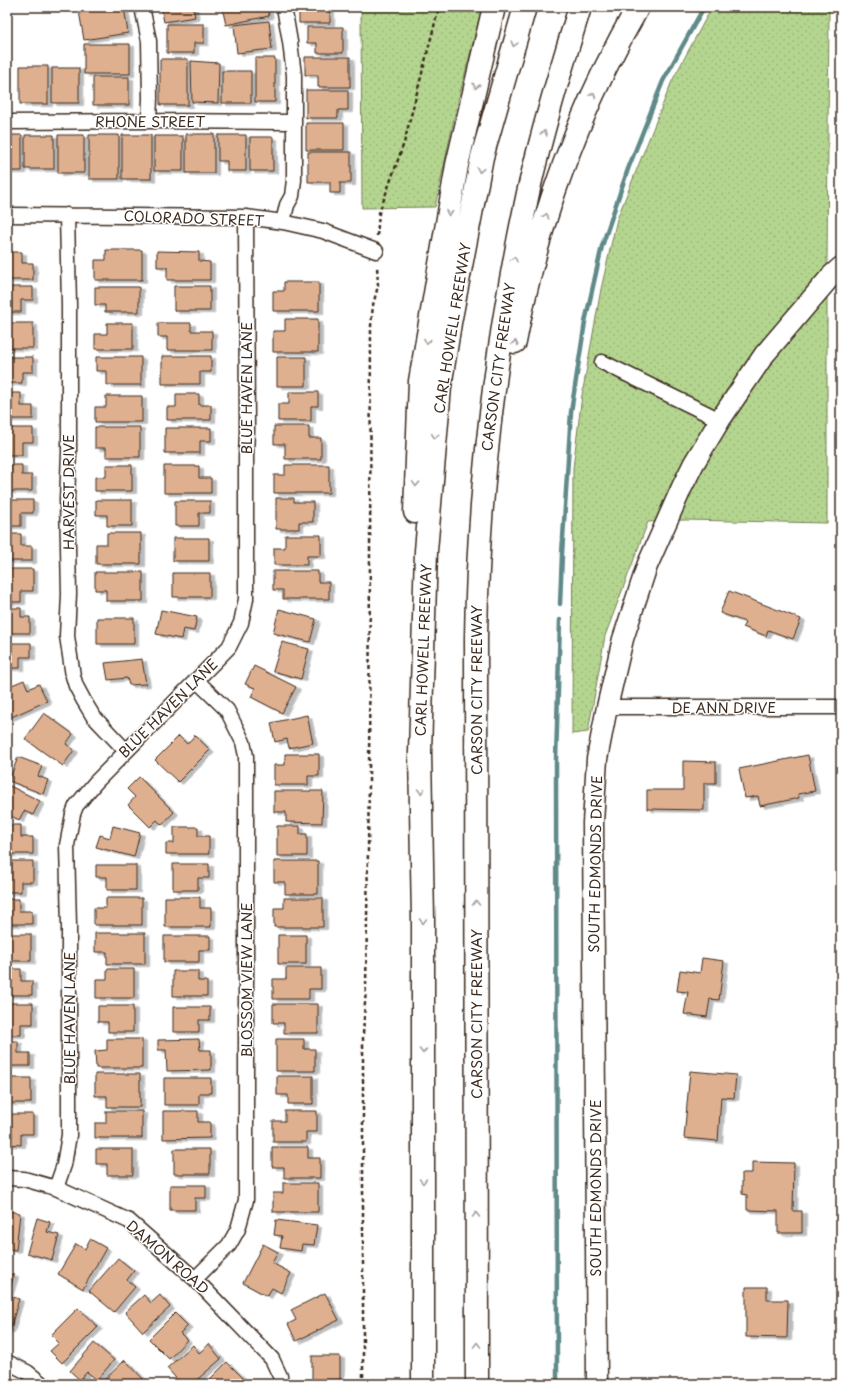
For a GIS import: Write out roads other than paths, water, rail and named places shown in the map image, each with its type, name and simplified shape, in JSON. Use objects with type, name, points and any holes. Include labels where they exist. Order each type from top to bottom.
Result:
[{"type":"highway","points":[[423,1384],[423,935],[420,752],[409,678],[420,381],[457,165],[494,7]]},
{"type":"highway","name":"CARL HOWELL FREEWAY","points":[[420,752],[426,551],[440,387],[482,157],[525,7]]},
{"type":"highway","name":"CARSON CITY FREEWAY","points":[[477,1384],[476,638],[478,552],[483,485],[490,415],[511,278],[528,192],[554,92],[580,7]]},
{"type":"highway","points":[[476,870],[484,654],[492,533],[502,421],[515,341],[537,246],[558,179],[571,145],[598,84],[638,7]]},
{"type":"street","points":[[142,7],[149,41],[149,121]]},
{"type":"street","points":[[283,222],[287,205],[292,196],[294,180],[294,76],[284,7]]},
{"type":"street","name":"RHONE STREET","points":[[7,122],[294,122]]},
{"type":"street","name":"COLORADO STREET","points":[[7,215],[246,217],[283,222],[323,231],[376,251]]},
{"type":"street","name":"HARVEST DRIVE","points":[[67,215],[69,305],[69,453],[67,499],[69,594],[67,636],[73,676],[84,701],[93,716],[126,751]]},
{"type":"street","name":"BLUE HAVEN LANE","points":[[56,1188],[64,1165],[69,1135],[69,926],[67,845],[73,814],[76,806],[95,783],[229,647],[241,623],[246,599],[246,217]]},
{"type":"street","name":"SOUTH EDMONDS DRIVE","points":[[597,1384],[593,823],[597,760],[607,707],[623,639],[647,566],[694,463],[720,420],[764,355],[832,275],[841,267]]},
{"type":"street","points":[[602,362],[720,420]]},
{"type":"street","name":"BLOSSOM VIEW LANE","points":[[195,1279],[229,1245],[238,1229],[246,1200],[246,756],[243,742],[227,710],[196,680]]},
{"type":"street","name":"DE ANN DRIVE","points":[[607,707],[841,707]]},
{"type":"street","name":"DAMON ROAD","points":[[7,1178],[24,1179],[56,1188],[129,1221],[195,1279],[272,1359],[280,1376],[281,1384]]},
{"type":"street","points":[[7,1362],[27,1372],[42,1384]]},
{"type":"waterway","points":[[560,604],[571,412],[585,322],[602,246],[628,169],[663,81],[704,7]]},
{"type":"waterway","points":[[557,1384],[556,760],[560,620]]}]
